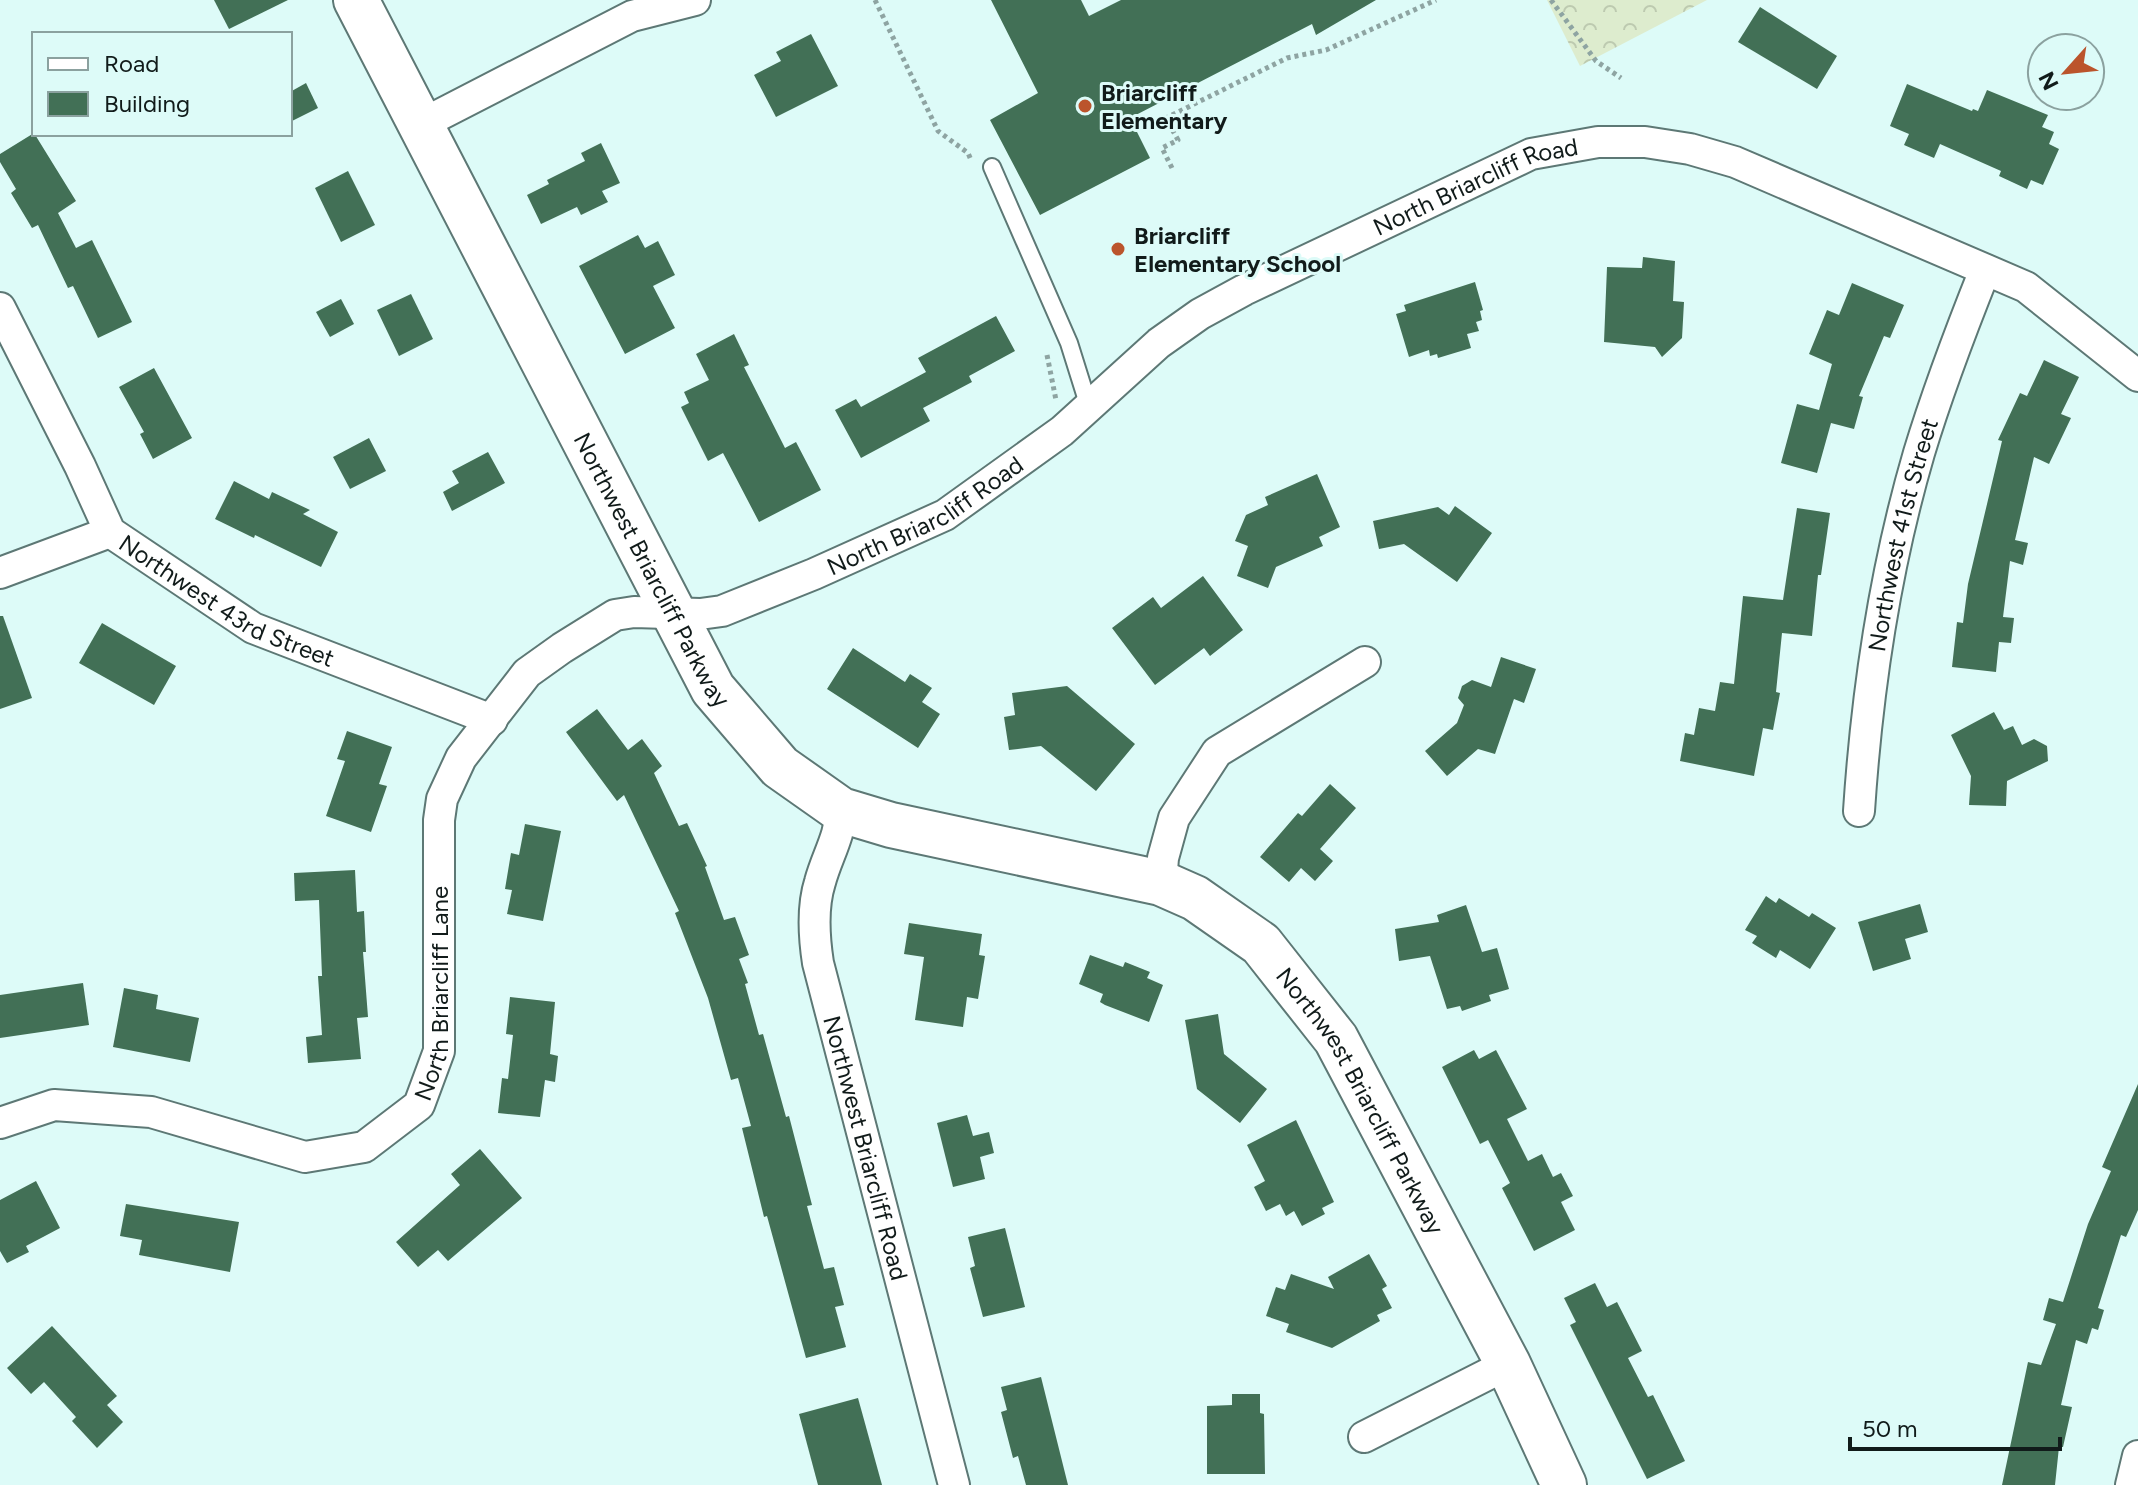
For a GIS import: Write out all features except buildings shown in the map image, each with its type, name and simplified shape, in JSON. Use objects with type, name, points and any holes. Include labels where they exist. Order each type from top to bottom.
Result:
[{"type":"main road","name":"Northwest Briarcliff Parkway","points":[[356,0],[713,689],[780,767],[841,810],[891,825],[1161,883],[1195,898],[1261,944],[1336,1039],[1508,1364],[1564,1485]]},
{"type":"street","points":[[420,125],[632,16],[695,0]]},
{"type":"street","name":"North Briarcliff Road","points":[[671,612],[700,614],[722,611],[945,515],[1062,431],[1159,343],[1211,308],[1531,154],[1553,149],[1598,142],[1645,142],[1690,149],[1735,162],[2026,287],[2138,376]]},
{"type":"street","name":"Northwest 41st Street","points":[[1859,811],[1874,662],[1893,557],[1919,454],[1952,353],[1985,270]]},
{"type":"street","name":"Northwest 43rd Street","points":[[0,308],[110,532],[253,628],[492,720]]},
{"type":"street","points":[[0,573],[110,532]]},
{"type":"street","name":"North Briarcliff Lane","points":[[0,1123],[54,1105],[151,1112],[305,1157],[364,1147],[419,1105],[439,1051],[439,820],[442,799],[461,758],[527,673],[562,648],[615,615],[671,612]]},
{"type":"street","points":[[1161,883],[1163,858],[1174,818],[1217,752],[1365,662]]},
{"type":"street","name":"Northwest Briarcliff Road","points":[[841,810],[840,831],[827,861],[815,905],[818,963],[954,1485]]},
{"type":"street","points":[[1364,1437],[1508,1364]]},
{"type":"street","points":[[2131,1485],[2138,1456]]},
{"type":"lane","points":[[992,167],[1069,343],[1089,407]]},
{"type":"path","points":[[875,0],[938,131],[968,153],[974,167]]},
{"type":"path","points":[[1172,168],[1162,148],[1178,140],[1166,118],[1287,58],[1326,50],[1436,0]]},
{"type":"path","points":[[1551,0],[1596,61],[1621,78]]},
{"type":"path","points":[[1046,351],[1057,405]]},
{"type":"green space","points":[[1547,0],[1707,0],[1580,66]]},
{"type":"place","name":"Briarcliff Elementary","points":[[1085,106]]},
{"type":"place","name":"Briarcliff Elementary School","points":[[1118,249]]}]
